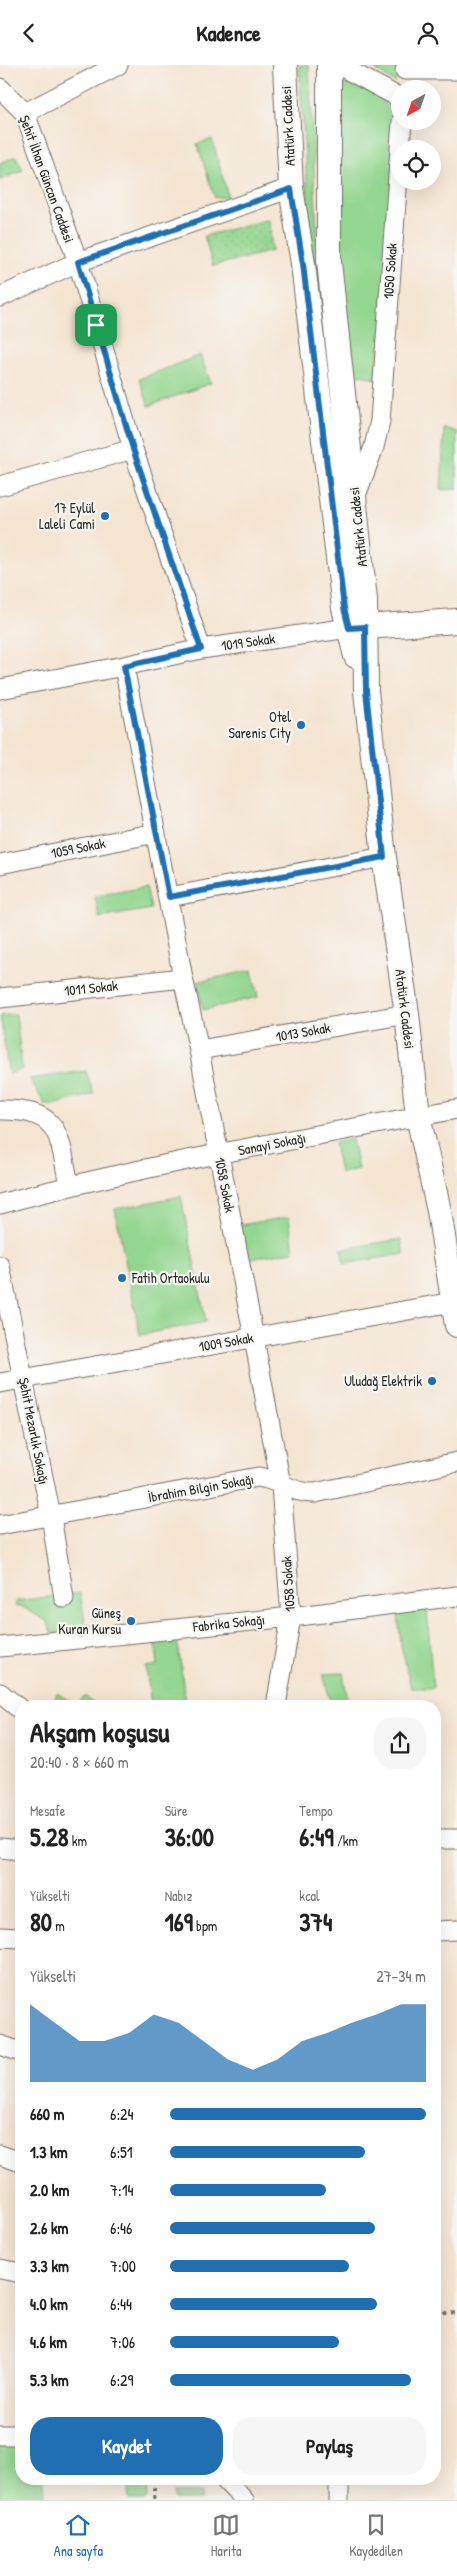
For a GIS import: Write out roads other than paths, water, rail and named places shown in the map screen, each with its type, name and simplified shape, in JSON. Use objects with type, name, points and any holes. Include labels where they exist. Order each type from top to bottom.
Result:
[{"type":"main road","name":"Atatürk Caddesi","points":[[285,65],[291,189],[304,274],[344,608],[357,627]]},
{"type":"main road","name":"Atatürk Caddesi","points":[[337,71],[329,262],[365,600],[357,627],[384,857],[407,1014],[418,1116],[438,1211],[455,1314]]},
{"type":"main road","points":[[357,627],[457,621]]},
{"type":"street","points":[[25,113],[118,65]]},
{"type":"street","points":[[404,80],[405,67],[457,70]]},
{"type":"street","points":[[337,71],[391,94]]},
{"type":"street","name":"Şehit İlhan Güncan Caddesi","points":[[0,88],[25,113],[78,262],[133,449],[201,649]]},
{"type":"street","name":"1050 Sokak","points":[[355,498],[374,447],[380,421],[401,130]]},
{"type":"street","points":[[0,297],[78,262],[291,189]]},
{"type":"street","points":[[347,419],[358,429],[362,430],[372,428],[380,421]]},
{"type":"street","points":[[0,486],[133,449]]},
{"type":"street","name":"1019 Sokak","points":[[0,689],[124,666],[201,649],[357,627]]},
{"type":"street","name":"1058 Sokak","points":[[124,666],[183,978],[199,1049],[281,1485],[292,1617],[277,1700]]},
{"type":"street","name":"1059 Sokak","points":[[0,864],[156,833]]},
{"type":"street","points":[[169,897],[384,857]]},
{"type":"street","name":"1011 Sokak","points":[[0,998],[183,978]]},
{"type":"street","name":"1013 Sokak","points":[[199,1049],[407,1014]]},
{"type":"street","points":[[0,1110],[24,1109],[38,1114],[48,1122],[59,1135],[69,1185]]},
{"type":"street","name":"Sanayi Sokağı","points":[[0,1204],[69,1185],[219,1154],[457,1109]]},
{"type":"street","name":"Şehit Mezarlık Sokağı","points":[[0,1266],[51,1516],[64,1598]]},
{"type":"street","name":"1009 Sokak","points":[[0,1383],[23,1377],[254,1337],[455,1314]]},
{"type":"street","name":"İbrahim Bilgin Sokağı","points":[[0,1525],[258,1477],[267,1477],[281,1485],[303,1493],[315,1493],[457,1462]]},
{"type":"street","name":"Fabrika Sokağı","points":[[0,1647],[292,1617],[457,1596]]},
{"type":"street","points":[[0,1693],[15,1705]]},
{"type":"street","points":[[441,1839],[457,1839]]},
{"type":"street","points":[[0,1848],[15,1849]]},
{"type":"street","points":[[441,1931],[457,1930]]},
{"type":"street","points":[[0,1937],[15,1937]]},
{"type":"street","points":[[0,2045],[15,2050]]},
{"type":"street","points":[[0,2155],[15,2160]]},
{"type":"street","points":[[0,2269],[15,2272]]},
{"type":"street","points":[[0,2435],[15,2435]]},
{"type":"street","points":[[230,2485],[244,2500]]},
{"type":"street","points":[[339,2485],[339,2500]]},
{"type":"place","name":"17 Eylül Laleli Cami","points":[[105,516]]},
{"type":"place","name":"Otel Sarenis City","points":[[301,725]]},
{"type":"place","name":"Fatih Ortaokulu","points":[[122,1278]]},
{"type":"place","name":"Uludağ Elektrik","points":[[432,1381]]},
{"type":"place","name":"Güneş Kuran Kursu","points":[[131,1621]]}]
